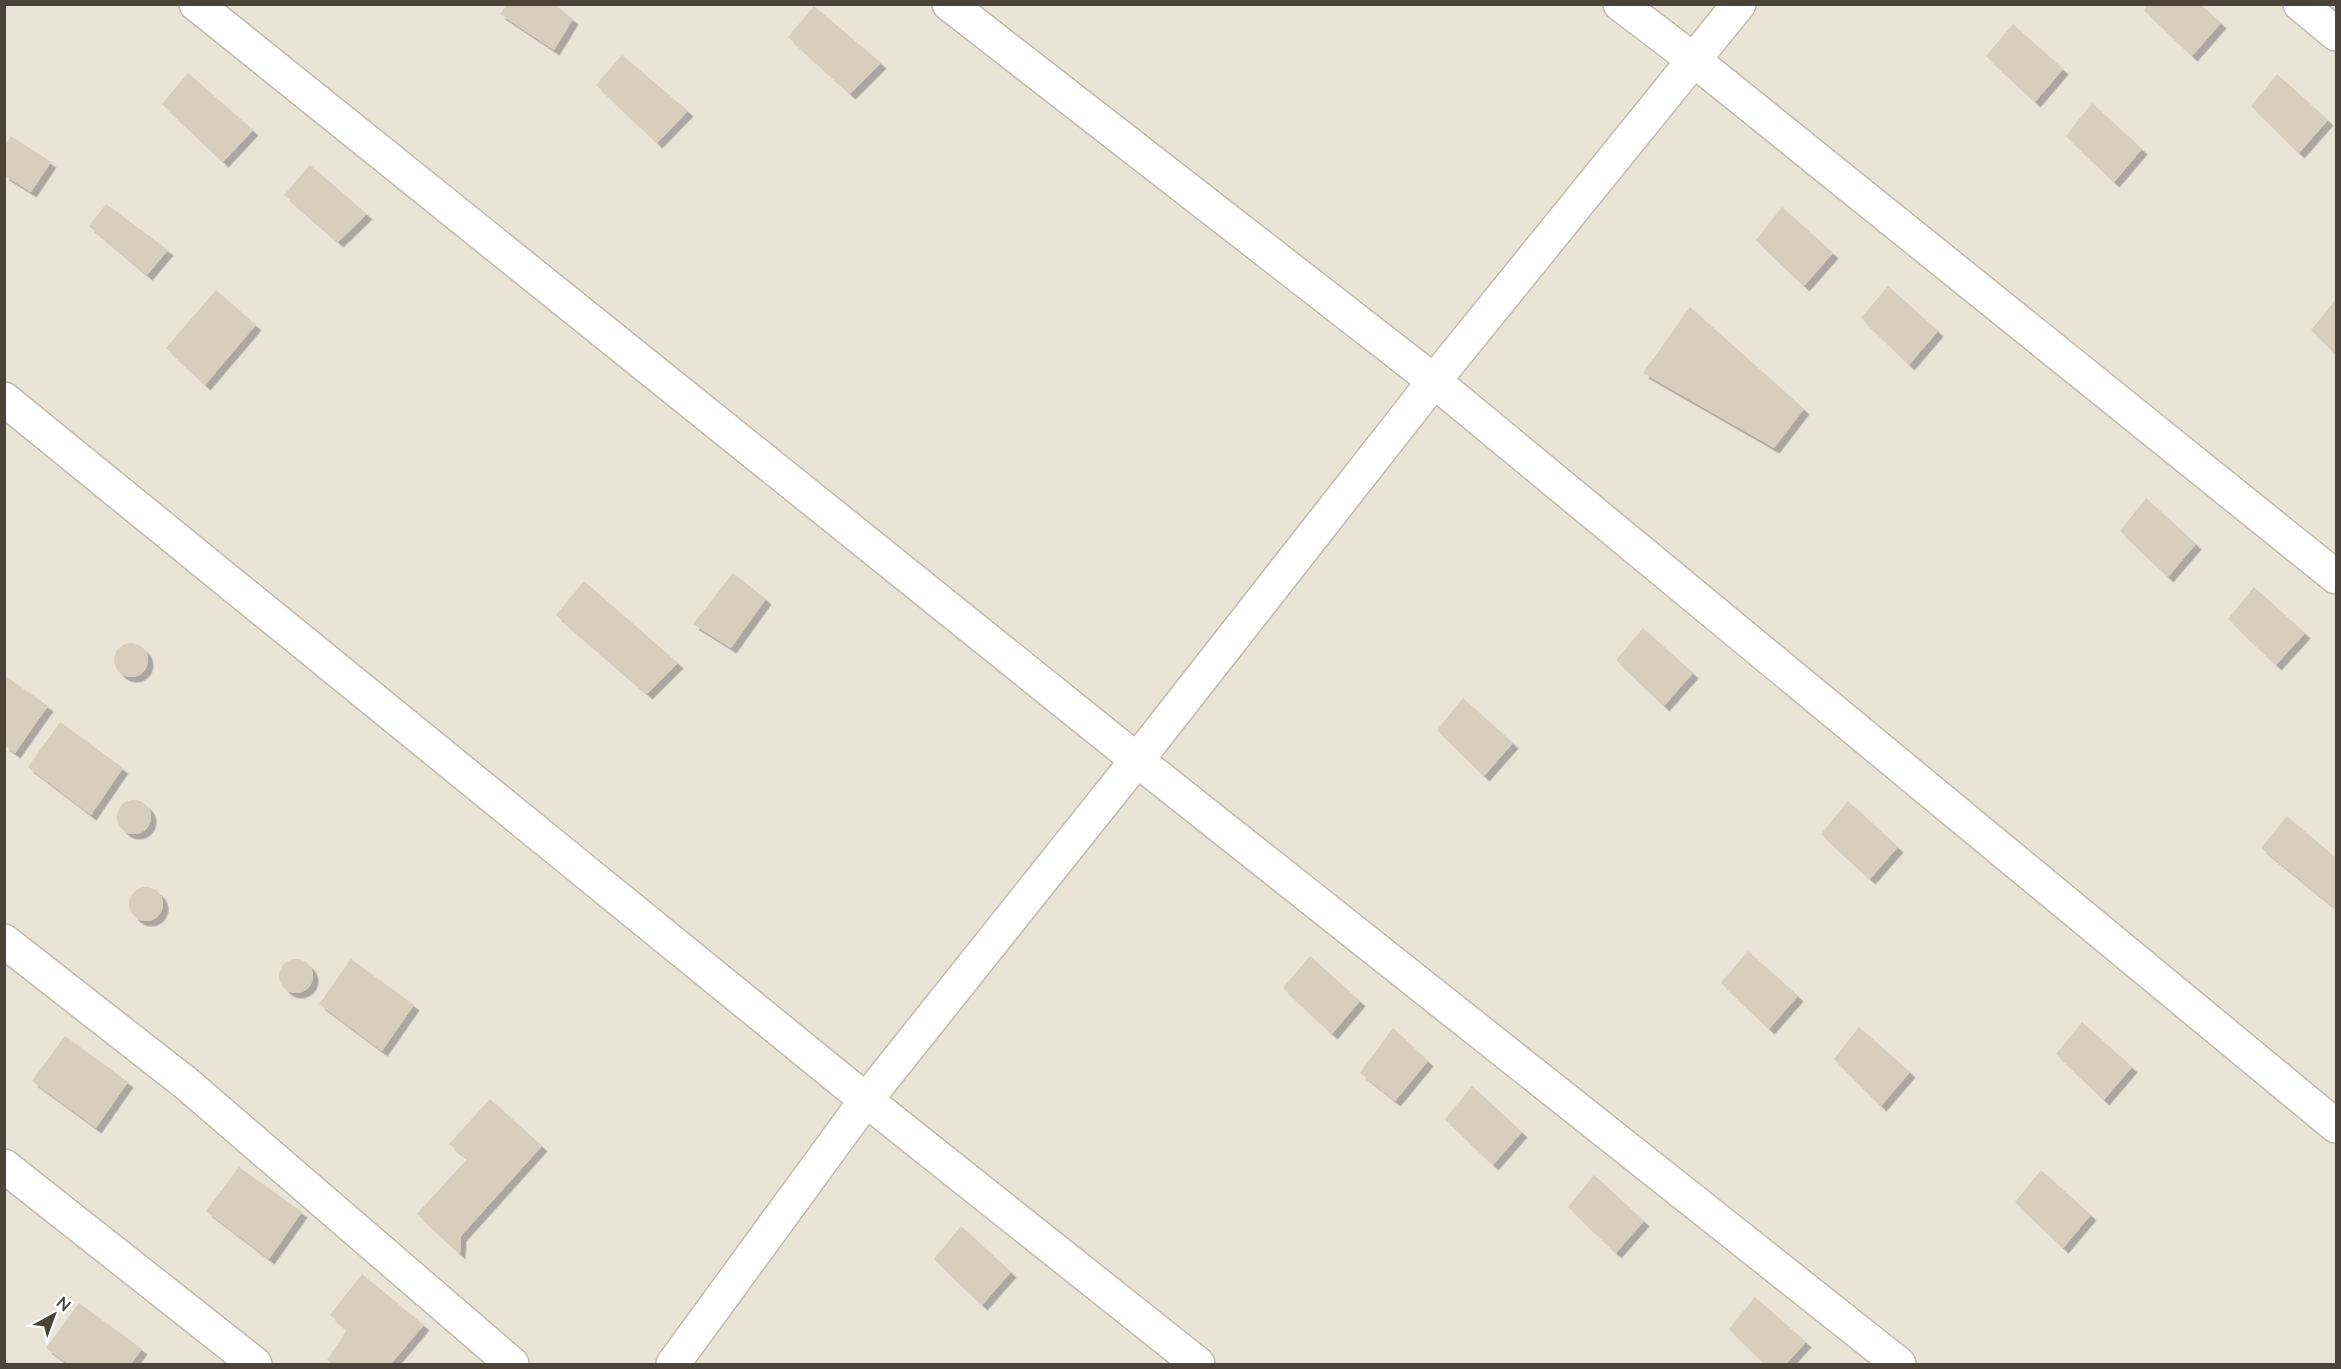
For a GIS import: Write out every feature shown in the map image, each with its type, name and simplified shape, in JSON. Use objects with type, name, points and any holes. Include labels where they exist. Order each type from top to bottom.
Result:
[{"type":"street","points":[[196,4],[1137,760],[1899,1365]]},
{"type":"street","points":[[949,4],[1434,381],[2337,1126]]},
{"type":"street","points":[[1620,4],[1695,61],[2337,577]]},
{"type":"street","points":[[673,1365],[866,1100],[1137,760],[1434,381],[1739,4]]},
{"type":"street","points":[[2300,4],[2337,34]]},
{"type":"street","points":[[4,399],[866,1100],[1198,1365]]},
{"type":"street","points":[[4,941],[187,1084],[512,1365]]},
{"type":"street","points":[[4,1166],[255,1365]]},
{"type":"shaded area","points":[[5,5],[2336,5],[2336,1364],[5,1364]]},
{"type":"building","points":[[507,4],[554,4],[573,19],[554,50],[500,14]]},
{"type":"building","points":[[2148,4],[2200,4],[2221,23],[2192,56],[2144,10]]},
{"type":"building","points":[[814,6],[881,63],[850,94],[788,37]]},
{"type":"building","points":[[2013,24],[2063,69],[2035,102],[1986,56]]},
{"type":"building","points":[[622,55],[688,111],[657,143],[596,85]]},
{"type":"building","points":[[188,73],[253,130],[223,162],[162,104]]},
{"type":"building","points":[[2277,74],[2328,120],[2299,153],[2251,106]]},
{"type":"building","points":[[2092,103],[2142,149],[2114,182],[2066,136]]},
{"type":"building","points":[[11,136],[51,162],[31,192],[4,175],[4,146]]},
{"type":"building","points":[[310,165],[367,214],[338,242],[284,195]]},
{"type":"building","points":[[106,204],[168,250],[147,275],[89,226]]},
{"type":"building","points":[[1782,207],[1833,253],[1804,286],[1756,240]]},
{"type":"building","points":[[1888,286],[1938,331],[1909,365],[1861,318]]},
{"type":"building","points":[[216,290],[256,325],[205,385],[166,348]]},
{"type":"building","points":[[2336,299],[2336,354],[2311,330]]},
{"type":"building","points":[[1690,307],[1804,409],[1774,448],[1643,373]]},
{"type":"building","points":[[2146,498],[2196,544],[2168,577],[2120,531]]},
{"type":"building","points":[[733,573],[766,599],[731,648],[693,624]]},
{"type":"building","points":[[584,581],[678,663],[647,694],[556,615]]},
{"type":"building","points":[[2254,587],[2305,633],[2276,665],[2228,619]]},
{"type":"building","points":[[1643,628],[1693,673],[1664,706],[1616,660]]},
{"type":"building","points":[[131,643],[143,648],[148,660],[143,672],[131,677],[119,672],[114,660],[119,648]]},
{"type":"building","points":[[4,675],[48,706],[15,753],[4,745]]},
{"type":"building","points":[[1463,698],[1513,743],[1484,776],[1437,730]]},
{"type":"building","points":[[60,722],[123,768],[91,815],[28,767]]},
{"type":"building","points":[[134,800],[146,805],[151,817],[146,829],[134,834],[122,829],[117,817],[122,805]]},
{"type":"building","points":[[1848,801],[1898,847],[1870,879],[1821,834]]},
{"type":"building","points":[[2287,816],[2336,858],[2336,909],[2261,848]]},
{"type":"building","points":[[146,887],[158,892],[163,904],[158,916],[146,921],[134,916],[129,904],[134,892]]},
{"type":"building","points":[[1748,951],[1798,996],[1769,1029],[1721,983]]},
{"type":"building","points":[[1310,956],[1360,1001],[1332,1034],[1283,988]]},
{"type":"building","points":[[296,959],[308,964],[313,976],[308,988],[296,993],[284,988],[279,976],[284,964]]},
{"type":"building","points":[[351,959],[414,1005],[382,1051],[319,1004]]},
{"type":"building","points":[[2082,1022],[2132,1067],[2104,1100],[2056,1054]]},
{"type":"building","points":[[1859,1027],[1910,1072],[1881,1106],[1834,1059]]},
{"type":"building","points":[[1393,1028],[1428,1061],[1395,1101],[1360,1073]]},
{"type":"building","points":[[65,1036],[128,1082],[96,1128],[32,1081]]},
{"type":"building","points":[[1472,1086],[1522,1132],[1493,1165],[1445,1119]]},
{"type":"building","points":[[490,1099],[542,1146],[461,1236],[460,1254],[417,1214],[467,1159],[449,1144]]},
{"type":"building","points":[[239,1167],[302,1212],[269,1259],[206,1211]]},
{"type":"building","points":[[2041,1170],[2091,1215],[2063,1248],[2015,1202]]},
{"type":"building","points":[[1594,1175],[1644,1221],[1616,1253],[1568,1207]]},
{"type":"building","points":[[961,1226],[1011,1272],[982,1305],[934,1259]]},
{"type":"building","points":[[362,1274],[424,1325],[391,1364],[332,1364],[327,1360],[347,1330],[330,1315]]},
{"type":"building","points":[[1755,1297],[1806,1342],[1786,1364],[1765,1364],[1729,1329]]},
{"type":"building","points":[[79,1303],[142,1349],[131,1364],[68,1364],[46,1348]]}]
